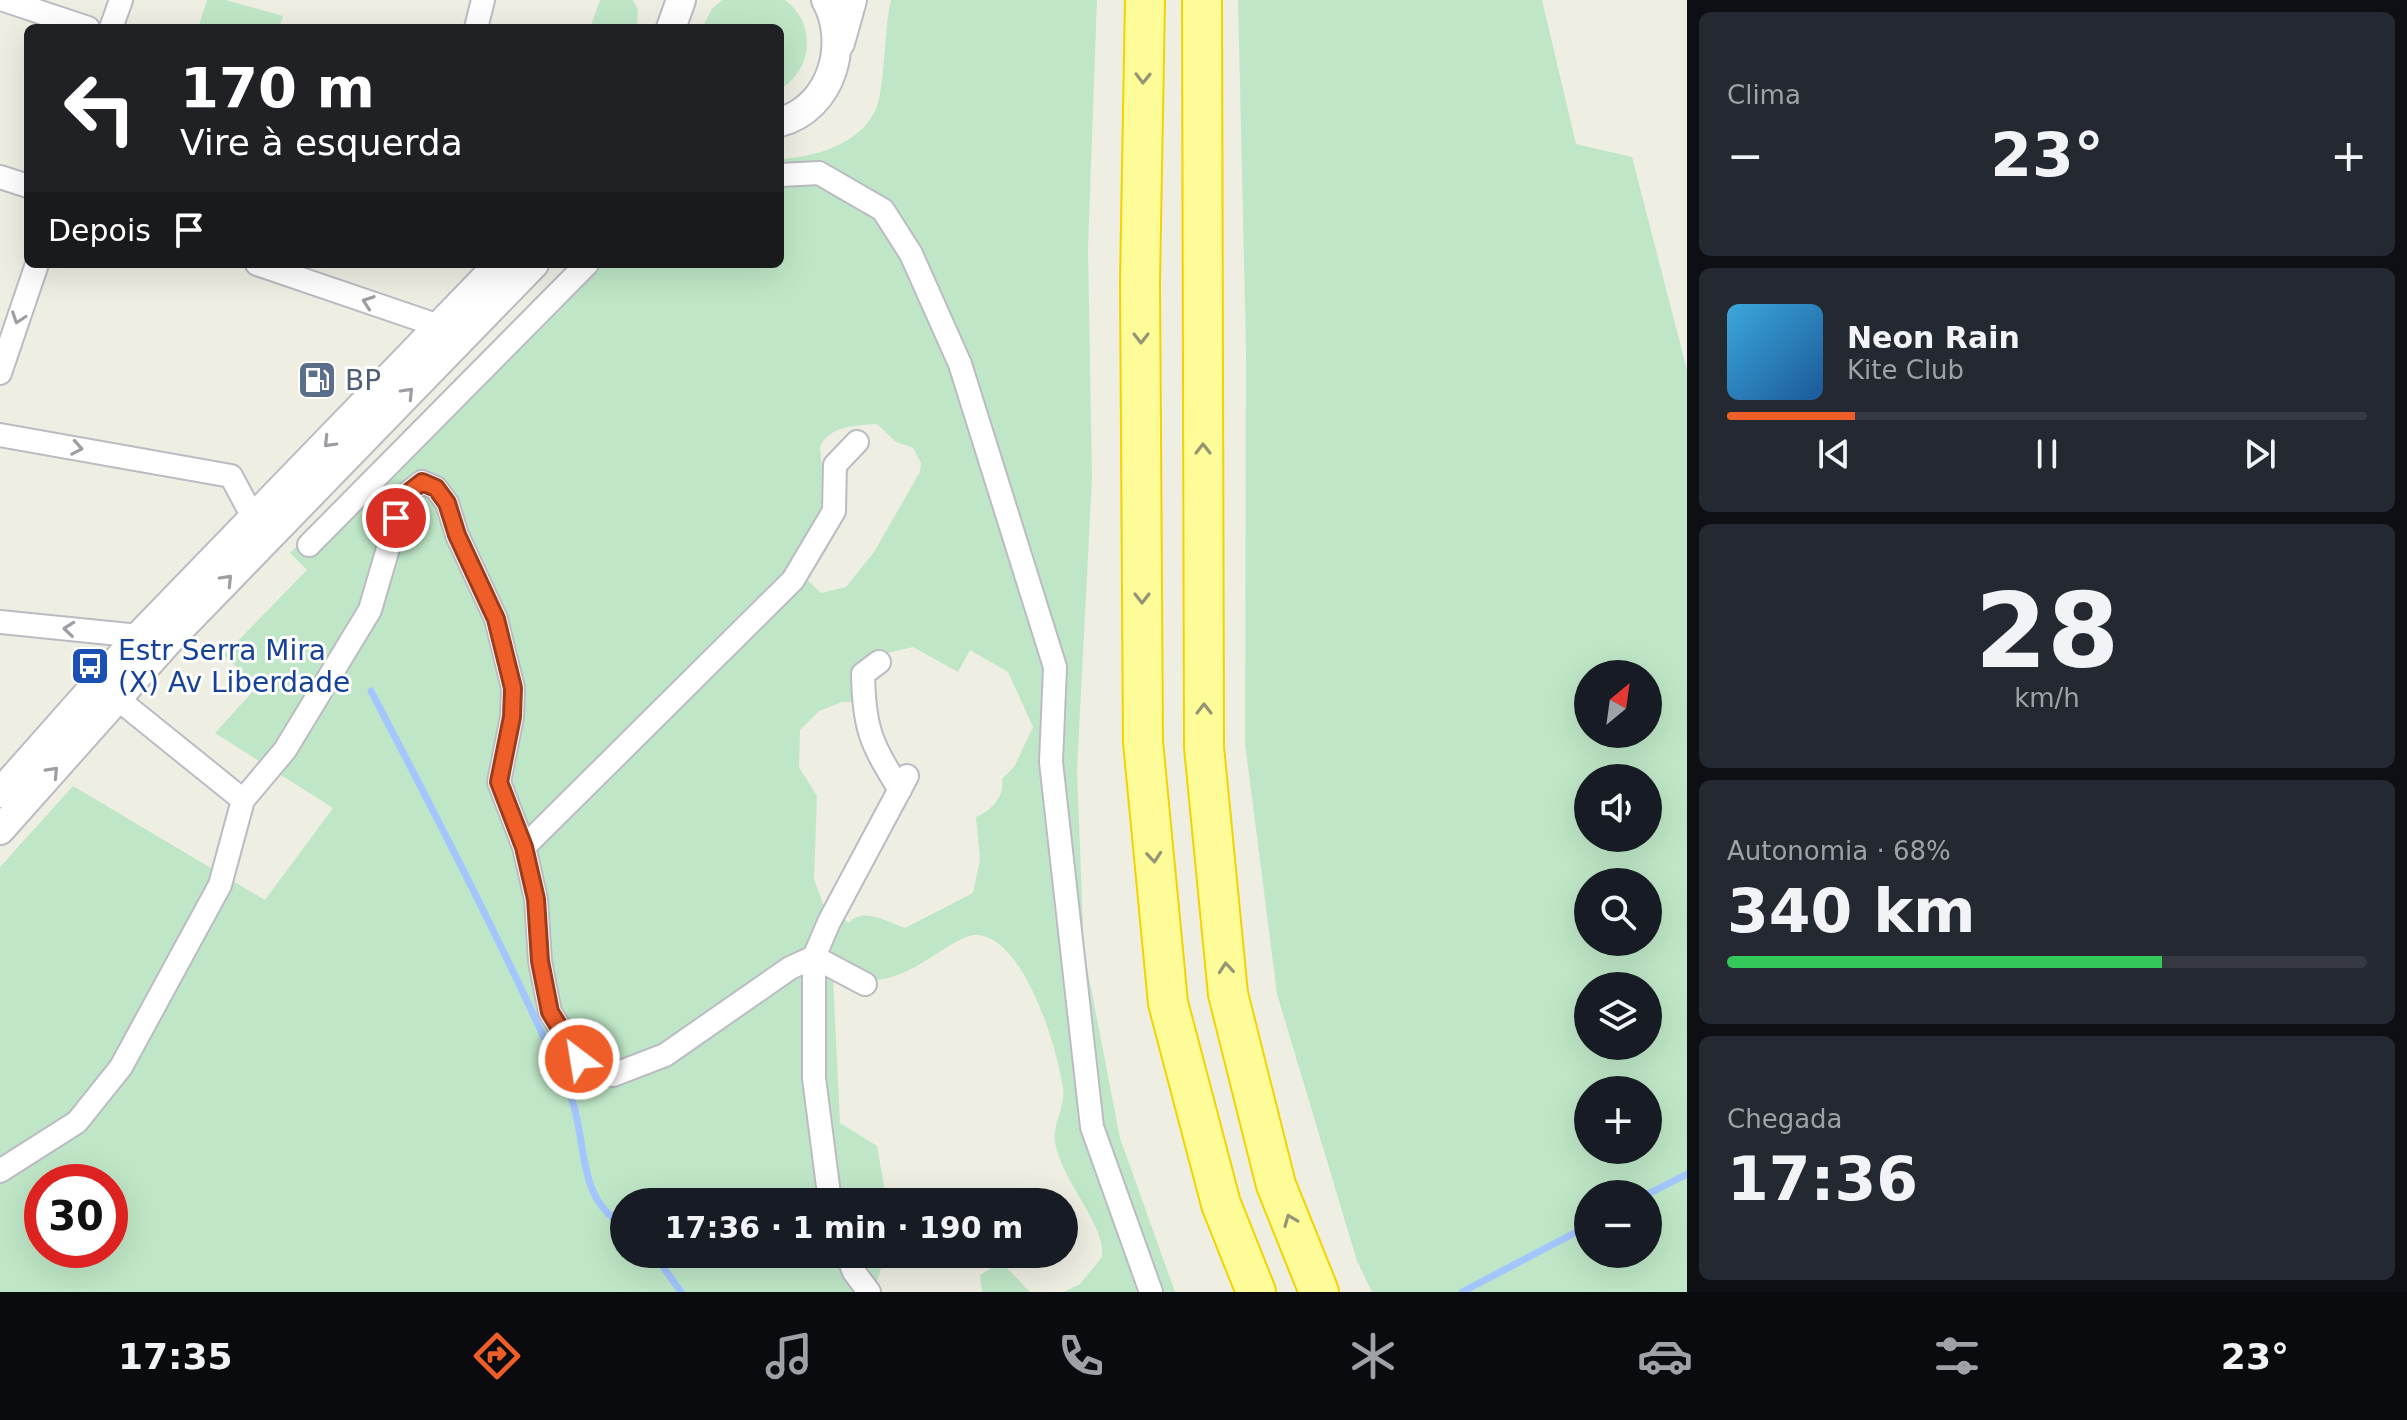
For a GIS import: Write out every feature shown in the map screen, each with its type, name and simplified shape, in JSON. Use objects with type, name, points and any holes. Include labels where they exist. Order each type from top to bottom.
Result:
[{"type":"highway","points":[[1145,0],[1140,282],[1143,742],[1168,1003],[1221,1204],[1256,1292]]},
{"type":"highway","points":[[1202,0],[1204,747],[1228,994],[1276,1185],[1319,1292]]},
{"type":"street","points":[[4,0],[76,24]]},
{"type":"street","points":[[112,24],[121,0]]},
{"type":"street","points":[[477,24],[483,0]]},
{"type":"street","points":[[659,0],[668,24]]},
{"type":"street","points":[[672,24],[681,0]]},
{"type":"street","points":[[826,0],[837,30],[836,59]]},
{"type":"street","points":[[784,120],[810,105],[827,84],[852,0]]},
{"type":"street","points":[[784,175],[819,173],[883,210],[911,254],[960,364],[1055,667],[1051,762],[1092,1127],[1151,1292]]},
{"type":"street","points":[[0,177],[24,185]]},
{"type":"street","points":[[0,373],[36,268]]},
{"type":"street","points":[[269,268],[442,327]]},
{"type":"street","points":[[0,793],[139,636],[442,327],[495,268]]},
{"type":"street","points":[[0,830],[119,700],[171,638],[530,268]]},
{"type":"street","points":[[309,545],[583,268]]},
{"type":"street","points":[[0,435],[231,476],[254,519]]},
{"type":"street","points":[[524,847],[793,580],[834,511],[835,465],[857,442]]},
{"type":"street","points":[[0,1171],[77,1122],[121,1067],[220,885],[243,800],[285,750],[370,610],[403,497],[422,482],[436,488],[447,503],[457,535],[496,619],[513,688],[512,717],[499,782],[524,847],[536,899],[540,961],[550,1012],[579,1059],[613,1075],[665,1055],[790,968],[814,957]]},
{"type":"street","points":[[0,622],[139,636]]},
{"type":"street","points":[[828,1188],[814,1078],[814,957],[829,922],[904,783],[877,753],[863,718],[863,674],[879,662]]},
{"type":"street","points":[[119,700],[243,800]]},
{"type":"street","points":[[814,957],[865,984]]},
{"type":"street","points":[[852,1268],[869,1292]]},
{"type":"green space","points":[[207,0],[226,0],[283,16],[280,24],[199,24]]},
{"type":"green space","points":[[600,0],[633,0],[638,10],[637,24],[591,24]]},
{"type":"green space","points":[[722,0],[785,0],[802,21],[807,46],[805,59],[791,81],[784,86],[784,24],[704,24],[712,9]]},
{"type":"green space","points":[[891,0],[1097,0],[1088,248],[1092,478],[1077,771],[1084,952],[1120,1138],[1175,1292],[1064,1292],[1080,1284],[1102,1257],[1102,1245],[1078,1188],[1075,1188],[1068,1176],[1056,1147],[1055,1132],[1063,1088],[1046,1023],[1024,975],[1011,956],[996,942],[979,935],[959,941],[905,972],[875,980],[870,995],[833,977],[840,1123],[877,1146],[884,1188],[610,1188],[610,1268],[881,1268],[876,1284],[880,1292],[0,1292],[0,867],[73,786],[265,900],[333,808],[215,733],[257,687],[224,655],[307,570],[290,553],[567,268],[784,268],[784,158],[821,152],[847,141],[867,123],[878,102]],"holes":[[[877,424],[896,442],[913,448],[921,463],[920,472],[874,552],[846,587],[821,593],[795,568],[814,535],[822,510],[820,447],[824,440],[837,431],[853,426]],[[913,647],[958,672],[970,650],[1008,672],[1033,727],[1014,767],[1002,779],[996,802],[976,817],[980,860],[973,893],[905,928],[868,916],[854,918],[849,923],[823,904],[814,879],[817,796],[799,767],[800,730],[819,711],[842,702],[867,702],[888,653]]]},
{"type":"green space","points":[[1238,0],[1542,0],[1576,144],[1632,157],[1687,370],[1687,1292],[1372,1292],[1357,1261],[1277,994],[1245,743],[1246,348]]},
{"type":"green space","points":[[991,1268],[1007,1268],[1030,1292],[982,1292],[980,1275]]},
{"type":"waterway","points":[[371,691],[449,841],[547,1044],[570,1095],[590,1184],[597,1200],[610,1215]]},
{"type":"waterway","points":[[1662,1187],[1687,1174]]},
{"type":"waterway","points":[[1462,1292],[1574,1233]]},
{"type":"waterway","points":[[664,1268],[681,1292]]},
{"type":"place","name":"BP","points":[[317,380]]},
{"type":"place","name":"Estr Serra Mira (X) Av Liberdade","points":[[90,666]]},
{"type":"route","points":[[396,518],[403,497],[422,482],[436,488],[447,503],[457,535],[496,619],[513,688],[512,717],[499,782],[524,847],[536,899],[540,961],[550,1012],[579,1059]]}]
